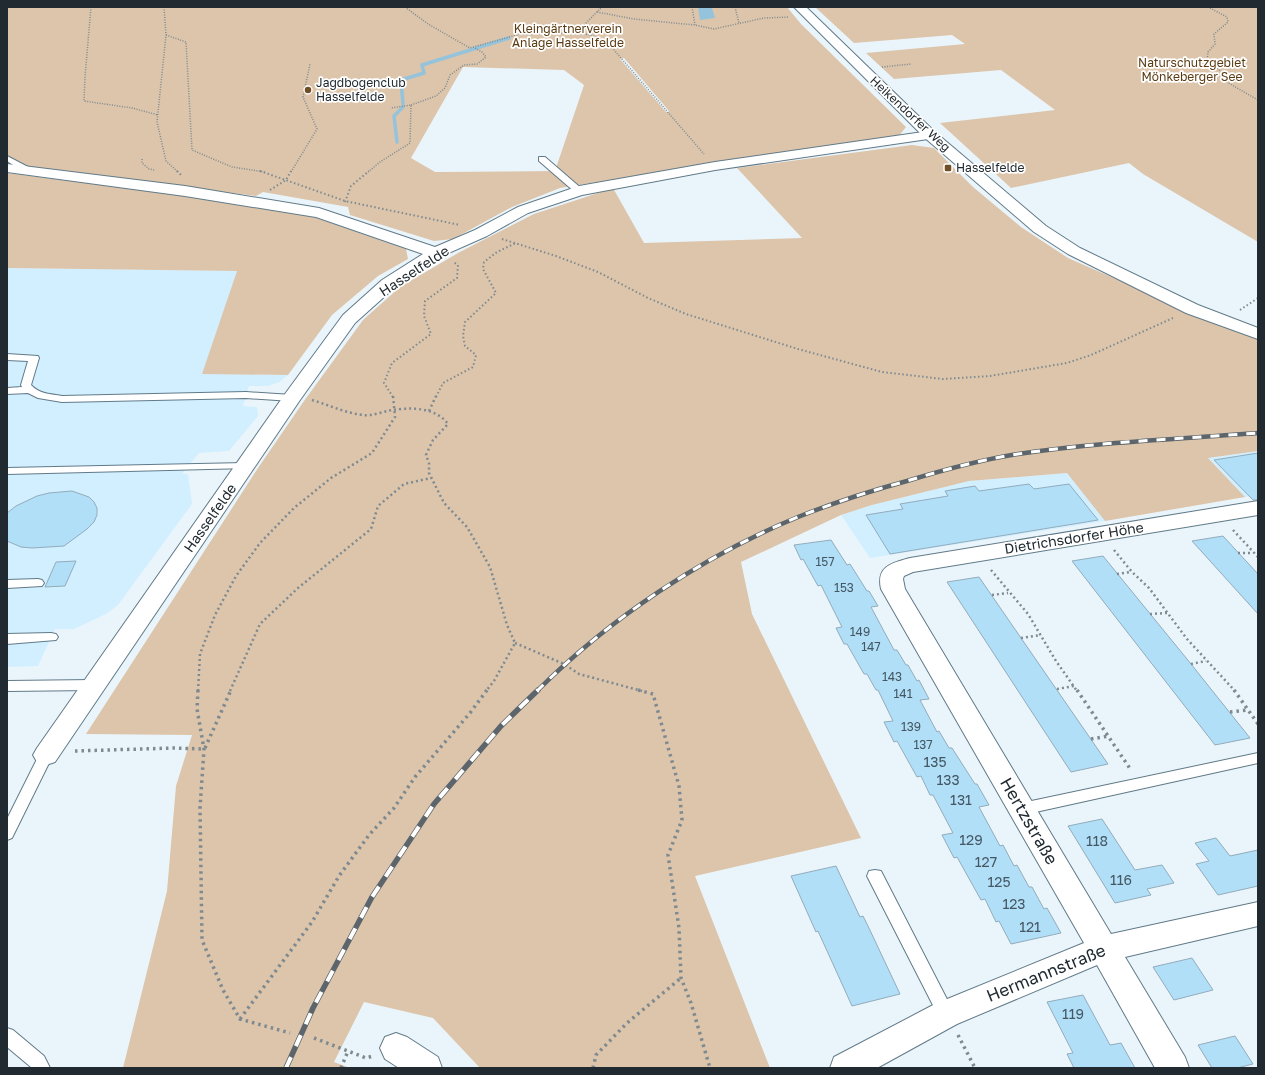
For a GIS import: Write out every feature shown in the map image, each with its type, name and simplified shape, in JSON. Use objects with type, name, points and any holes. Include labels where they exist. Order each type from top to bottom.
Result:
[{"type":"street","name":"Heikendorfer Weg","points":[[796,12],[930,135],[1040,229],[1074,251],[1192,309],[1258,334]]},
{"type":"street","name":"Hasselfelde","points":[[47,753],[292,398],[349,319],[388,284],[436,253],[523,210],[578,191],[715,166],[930,135]]},
{"type":"street","points":[[7,168],[185,191],[319,214],[343,220],[436,253]]},
{"type":"street","name":"Dietrichsdorfer Höhe","points":[[892,573],[898,568],[910,565],[1258,508]]},
{"type":"street","name":"Hertzstraße","points":[[892,573],[891,580],[893,589],[1173,1068]]},
{"type":"street","name":"Hermannstraße","points":[[846,1068],[946,1014],[1103,949],[1258,914]]},
{"type":"street","points":[[396,1048],[426,1068]]},
{"type":"lane","points":[[7,158],[27,170]]},
{"type":"lane","points":[[542,159],[578,191]]},
{"type":"lane","points":[[7,357],[34,358],[26,385],[29,390]]},
{"type":"lane","points":[[7,391],[29,390],[42,396],[62,399],[246,395],[292,398]]},
{"type":"lane","points":[[7,471],[245,466]]},
{"type":"lane","points":[[7,584],[38,583]]},
{"type":"lane","points":[[7,639],[52,638]]},
{"type":"lane","points":[[7,686],[93,685]]},
{"type":"lane","points":[[7,834],[47,753]]},
{"type":"lane","points":[[1022,809],[1258,758]]},
{"type":"lane","points":[[875,876],[946,1014]]},
{"type":"lane","points":[[7,1036],[38,1062],[41,1068]]},
{"type":"path","points":[[91,7],[91,26],[84,78],[84,101],[132,108],[158,115]]},
{"type":"path","points":[[164,7],[166,36],[157,122],[166,161],[181,175],[174,174]]},
{"type":"path","points":[[406,7],[424,21],[470,48],[475,48],[520,34],[576,33],[591,35],[608,43],[715,166]]},
{"type":"path","points":[[576,33],[602,7]]},
{"type":"path","points":[[692,7],[695,25]]},
{"type":"path","points":[[735,7],[739,23]]},
{"type":"path","points":[[1160,7],[1215,7]]},
{"type":"path","points":[[1210,8],[1227,17],[1228,22],[1214,34],[1215,44],[1208,52],[1207,61],[1222,72],[1220,78],[1258,100]]},
{"type":"path","points":[[597,12],[634,19],[695,25],[714,29],[796,12]]},
{"type":"path","points":[[166,36],[186,42],[192,150],[232,167],[264,172],[345,201],[451,222],[556,256],[598,272],[648,298],[686,314],[798,349],[882,372],[943,379],[990,376],[1067,363],[1091,355],[1192,309]]},
{"type":"path","points":[[391,108],[411,105],[439,95],[448,86],[450,75],[464,65],[477,64],[486,57],[475,48]]},
{"type":"path","points":[[286,180],[317,129],[303,97],[310,64]]},
{"type":"path","points":[[876,68],[911,64]]},
{"type":"path","points":[[343,220],[345,201],[351,186],[380,162],[410,143],[411,105]]},
{"type":"path","points":[[142,159],[142,164],[149,169],[160,172]]},
{"type":"path","points":[[429,411],[443,383],[474,367],[476,356],[464,346],[463,336],[465,322],[496,293],[483,269],[484,262],[498,252],[516,243]]},
{"type":"path","points":[[290,1033],[240,1019],[223,990],[202,940],[200,808],[204,749],[197,709],[200,654],[215,615],[236,576],[260,543],[294,508],[325,483],[372,453],[395,417],[393,396],[384,383],[392,363],[431,334],[424,316],[425,301],[457,278],[458,264],[436,253]]},
{"type":"path","points":[[292,398],[314,401],[348,413],[365,415],[394,410],[429,411],[446,420],[448,424],[433,440],[426,455],[429,463],[429,473],[444,503],[467,527],[490,567],[507,625],[515,643],[564,664],[579,674],[653,694],[671,760],[680,786],[682,820],[668,855],[679,928],[681,978],[691,1003],[710,1068]]},
{"type":"path","points":[[204,749],[260,624],[298,588],[371,529],[378,506],[404,484],[431,478]]},
{"type":"path","points":[[1219,514],[1258,557]]},
{"type":"path","points":[[1101,534],[1132,572],[1148,588],[1187,639],[1232,686],[1258,724]]},
{"type":"path","points":[[1238,553],[1252,552]]},
{"type":"path","points":[[979,553],[1009,593],[1028,614],[1056,661],[1109,736],[1140,784]]},
{"type":"path","points":[[1117,574],[1132,572]]},
{"type":"path","points":[[992,595],[1009,593]]},
{"type":"path","points":[[1150,614],[1168,613]]},
{"type":"path","points":[[1021,638],[1041,636]]},
{"type":"path","points":[[240,1019],[312,922],[339,876],[369,835],[394,808],[415,776],[470,713],[494,681],[515,643]]},
{"type":"path","points":[[1191,664],[1207,661]]},
{"type":"path","points":[[1057,689],[1074,686]]},
{"type":"path","points":[[1230,712],[1248,710]]},
{"type":"path","points":[[1091,739],[1109,736]]},
{"type":"path","points":[[47,753],[174,748],[204,749]]},
{"type":"path","points":[[593,1068],[596,1054],[628,1023],[681,978]]},
{"type":"path","points":[[946,1014],[975,1068]]},
{"type":"path","points":[[314,1038],[366,1058],[396,1048]]},
{"type":"path","points":[[341,1068],[348,1051]]},
{"type":"shaded area","points":[[698,7],[712,8],[715,18],[700,20]]},
{"type":"shaded area","points":[[7,268],[237,271],[203,374],[288,375],[279,382],[268,386],[249,386],[243,406],[257,407],[258,416],[229,451],[199,453],[182,474],[188,474],[192,504],[118,605],[106,614],[74,629],[55,629],[38,666],[7,667]]},
{"type":"shaded area","points":[[1258,451],[1258,496],[1245,497],[1208,458]]},
{"type":"shaded area","points":[[1067,473],[1105,521],[870,558],[841,515],[872,505],[969,481]]},
{"type":"green space","name":"Kleingärtnerverein Anlage Hasselfelde","points":[[7,7],[787,7],[801,24],[906,127],[898,137],[721,162],[560,188],[512,207],[453,239],[434,241],[350,215],[348,207],[263,192],[256,196],[7,164]],"holes":[[[624,58],[669,111],[669,112],[666,112],[620,59]],[[463,67],[564,70],[584,85],[555,171],[435,172],[411,158]]]},
{"type":"green space","name":"Naturschutzgebiet Mönkeberger See","points":[[815,7],[1258,7],[1258,242],[1143,174],[1129,163],[1011,188],[940,123],[1055,110],[1001,70],[894,79],[866,53],[965,44],[952,35],[854,43]]},
{"type":"green space","points":[[912,145],[934,148],[973,187],[1021,227],[1068,258],[1219,324],[1258,338],[1258,451],[1208,458],[1245,497],[1105,521],[1067,473],[969,481],[872,505],[841,515],[741,562],[752,614],[861,838],[695,876],[770,1068],[480,1068],[433,1018],[364,1002],[334,1062],[350,1068],[123,1068],[167,891],[176,786],[192,735],[86,734],[258,468],[304,401],[363,320],[400,287],[458,253],[534,214],[613,188],[644,243],[802,238],[737,168]]},
{"type":"green space","points":[[7,173],[180,195],[314,217],[406,249],[408,259],[378,276],[332,315],[288,375],[202,374],[237,271],[7,268]]},
{"type":"building","points":[[1258,453],[1258,500],[1253,500],[1214,460]]},
{"type":"building","points":[[1029,484],[1034,489],[1069,484],[1098,520],[890,554],[866,515],[903,509],[900,504],[948,496],[945,491],[975,486],[979,491]]},
{"type":"building","points":[[72,491],[89,497],[97,508],[97,515],[94,522],[87,529],[64,546],[32,548],[21,547],[7,541],[7,513],[16,506],[37,496],[49,493]]},
{"type":"building","points":[[1223,536],[1258,574],[1258,614],[1192,541]]},
{"type":"building","points":[[831,540],[847,565],[850,564],[878,606],[871,607],[894,650],[897,650],[917,681],[919,680],[929,699],[920,700],[937,732],[939,731],[949,748],[952,748],[975,784],[977,784],[989,805],[979,807],[1000,846],[1003,845],[1014,866],[1017,865],[1029,887],[1032,887],[1044,909],[1047,908],[1061,933],[1011,944],[999,921],[996,922],[985,899],[981,900],[957,857],[954,858],[942,835],[953,833],[933,795],[930,795],[921,776],[917,777],[897,741],[894,742],[884,722],[893,721],[878,690],[876,690],[867,674],[864,674],[847,644],[844,644],[836,628],[842,627],[821,585],[818,586],[803,559],[801,560],[794,545]]},
{"type":"building","points":[[1103,556],[1250,738],[1215,745],[1072,561]]},
{"type":"building","points":[[76,561],[65,586],[45,587],[56,562]]},
{"type":"building","points":[[979,577],[1108,764],[1071,772],[947,582]]},
{"type":"building","points":[[1102,819],[1135,870],[1162,865],[1174,883],[1147,889],[1151,895],[1115,903],[1068,826]]},
{"type":"building","points":[[1216,838],[1230,856],[1258,850],[1258,886],[1218,895],[1196,864],[1209,861],[1195,843]]},
{"type":"building","points":[[836,866],[860,917],[863,916],[868,926],[900,994],[852,1006],[791,876]]},
{"type":"building","points":[[1192,958],[1213,990],[1174,1000],[1153,967]]},
{"type":"building","points":[[1083,995],[1110,1045],[1121,1043],[1135,1068],[1074,1068],[1067,1054],[1073,1053],[1047,1002]]},
{"type":"building","points":[[1235,1036],[1253,1064],[1237,1068],[1212,1068],[1198,1045]]},
{"type":"waterway","points":[[403,104],[401,80],[424,73],[422,65],[509,38]]},
{"type":"waterway","points":[[397,142],[394,116],[403,107]]},
{"type":"railway","points":[[537,691],[565,664],[595,639],[626,615],[693,570],[762,533],[825,507],[879,489],[948,469],[1018,454],[1108,444],[1258,433]]},
{"type":"railway","points":[[286,1068],[313,1008],[372,897],[434,804],[501,726],[538,690]]},
{"type":"place","name":"Jagdbogenclub Hasselfelde","points":[[308,90]]},
{"type":"place","name":"Hasselfelde","points":[[948,168]]}]
